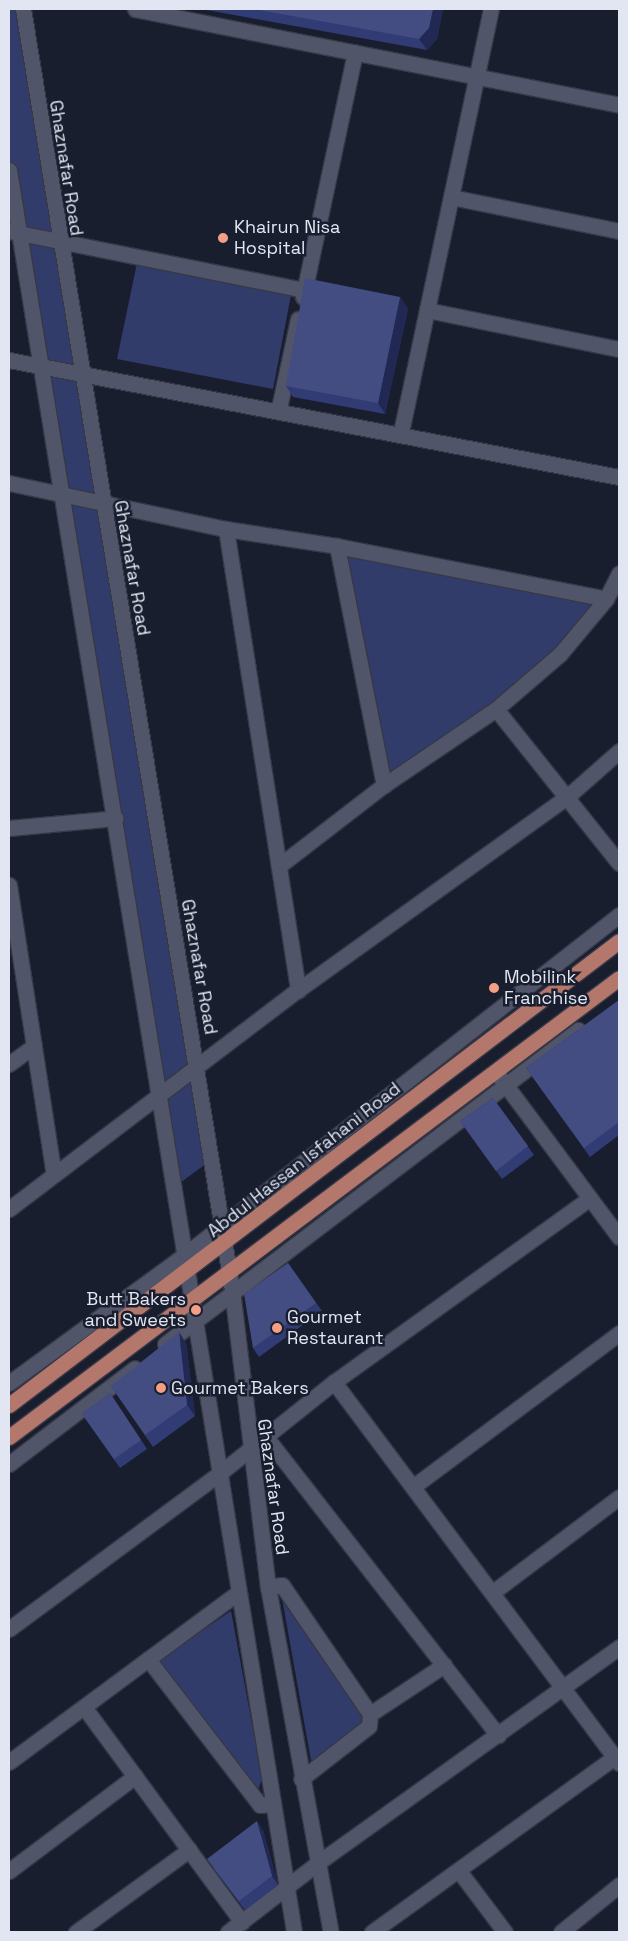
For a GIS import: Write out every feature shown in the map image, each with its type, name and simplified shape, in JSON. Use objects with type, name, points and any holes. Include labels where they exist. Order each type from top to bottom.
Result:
[{"type":"main road","name":"Abdul Hassan Isfahani Road","points":[[9,1405],[190,1272],[619,941]]},
{"type":"main road","points":[[9,1437],[619,978]]},
{"type":"street","name":"Ghaznafar Road","points":[[22,9],[58,240],[197,1069],[232,1290],[248,1451],[268,1588],[301,1779],[319,1862],[331,1932]]},
{"type":"street","points":[[135,9],[477,75],[619,105]]},
{"type":"street","points":[[401,432],[492,9]]},
{"type":"street","points":[[279,408],[356,52]]},
{"type":"street","points":[[9,170],[14,232],[42,366],[63,492],[190,1272],[236,1594],[294,1932]]},
{"type":"street","points":[[452,197],[619,231]]},
{"type":"street","points":[[14,232],[304,290]]},
{"type":"street","points":[[427,310],[619,349]]},
{"type":"street","points":[[9,360],[279,408],[619,477]]},
{"type":"street","points":[[9,483],[63,492],[226,529],[337,546],[606,599]]},
{"type":"street","points":[[226,529],[298,990]]},
{"type":"street","points":[[337,546],[384,785]]},
{"type":"street","points":[[279,866],[384,785],[496,709],[560,654],[606,599],[619,573]]},
{"type":"street","points":[[496,709],[619,863]]},
{"type":"street","points":[[9,1209],[197,1069],[298,990],[567,797],[619,751]]},
{"type":"street","points":[[9,828],[116,818]]},
{"type":"street","points":[[9,884],[54,1175]]},
{"type":"street","points":[[9,1383],[187,1253],[619,915]]},
{"type":"street","points":[[9,1464],[197,1320],[232,1290],[504,1084],[589,1023]]},
{"type":"street","points":[[9,1064],[34,1046]]},
{"type":"street","points":[[495,1071],[619,1237]]},
{"type":"street","points":[[9,1629],[220,1473],[334,1382],[590,1198]]},
{"type":"street","points":[[414,1486],[619,1333]]},
{"type":"street","points":[[334,1382],[414,1486],[617,1760],[372,1932]]},
{"type":"street","points":[[266,1438],[498,1735]]},
{"type":"street","points":[[493,1592],[619,1497]]},
{"type":"street","points":[[268,1588],[282,1585],[370,1714],[369,1726],[301,1779]]},
{"type":"street","points":[[9,1762],[236,1594]]},
{"type":"street","points":[[228,1932],[319,1862],[619,1647]]},
{"type":"street","points":[[148,1660],[260,1805],[272,1804]]},
{"type":"street","points":[[370,1714],[444,1665]]},
{"type":"street","points":[[84,1707],[242,1922]]},
{"type":"street","points":[[9,1871],[135,1776]]},
{"type":"street","points":[[76,1932],[189,1850]]},
{"type":"street","points":[[459,1871],[505,1932]]},
{"type":"street","points":[[561,1932],[619,1885]]},
{"type":"shaded area","points":[[9,9],[16,9],[211,1160],[176,1186],[9,162]]},
{"type":"shaded area","points":[[137,263],[291,295],[273,389],[117,359]]},
{"type":"shaded area","points":[[337,546],[606,599],[560,654],[384,785]]},
{"type":"shaded area","points":[[280,1587],[366,1722],[312,1766]]},
{"type":"shaded area","points":[[231,1611],[262,1778],[257,1794],[154,1663]]},
{"type":"building","points":[[254,9],[433,9],[429,28],[419,39]]},
{"type":"building","points":[[305,278],[400,297],[378,403],[286,386]]},
{"type":"building","points":[[619,1000],[619,1122],[584,1148],[526,1068]]},
{"type":"building","points":[[493,1098],[528,1146],[496,1171],[460,1121]]},
{"type":"building","name":"Gourmet Restaurant","points":[[288,1263],[316,1303],[253,1348],[244,1294]]},
{"type":"building","name":"Gourmet Bakers","points":[[179,1332],[187,1405],[145,1435],[111,1386]]},
{"type":"building","points":[[110,1393],[141,1440],[114,1459],[82,1414]]},
{"type":"building","points":[[257,1821],[272,1876],[239,1901],[207,1859]]},
{"type":"place","name":"Khairun Nisa Hospital","points":[[223,238]]},
{"type":"place","name":"Mobilink Franchise","points":[[494,988]]},
{"type":"place","name":"Butt Bakers and Sweets","points":[[196,1310]]},
{"type":"place","name":"Gourmet Restaurant","points":[[277,1328]]},
{"type":"place","name":"Gourmet Bakers","points":[[161,1388]]}]
